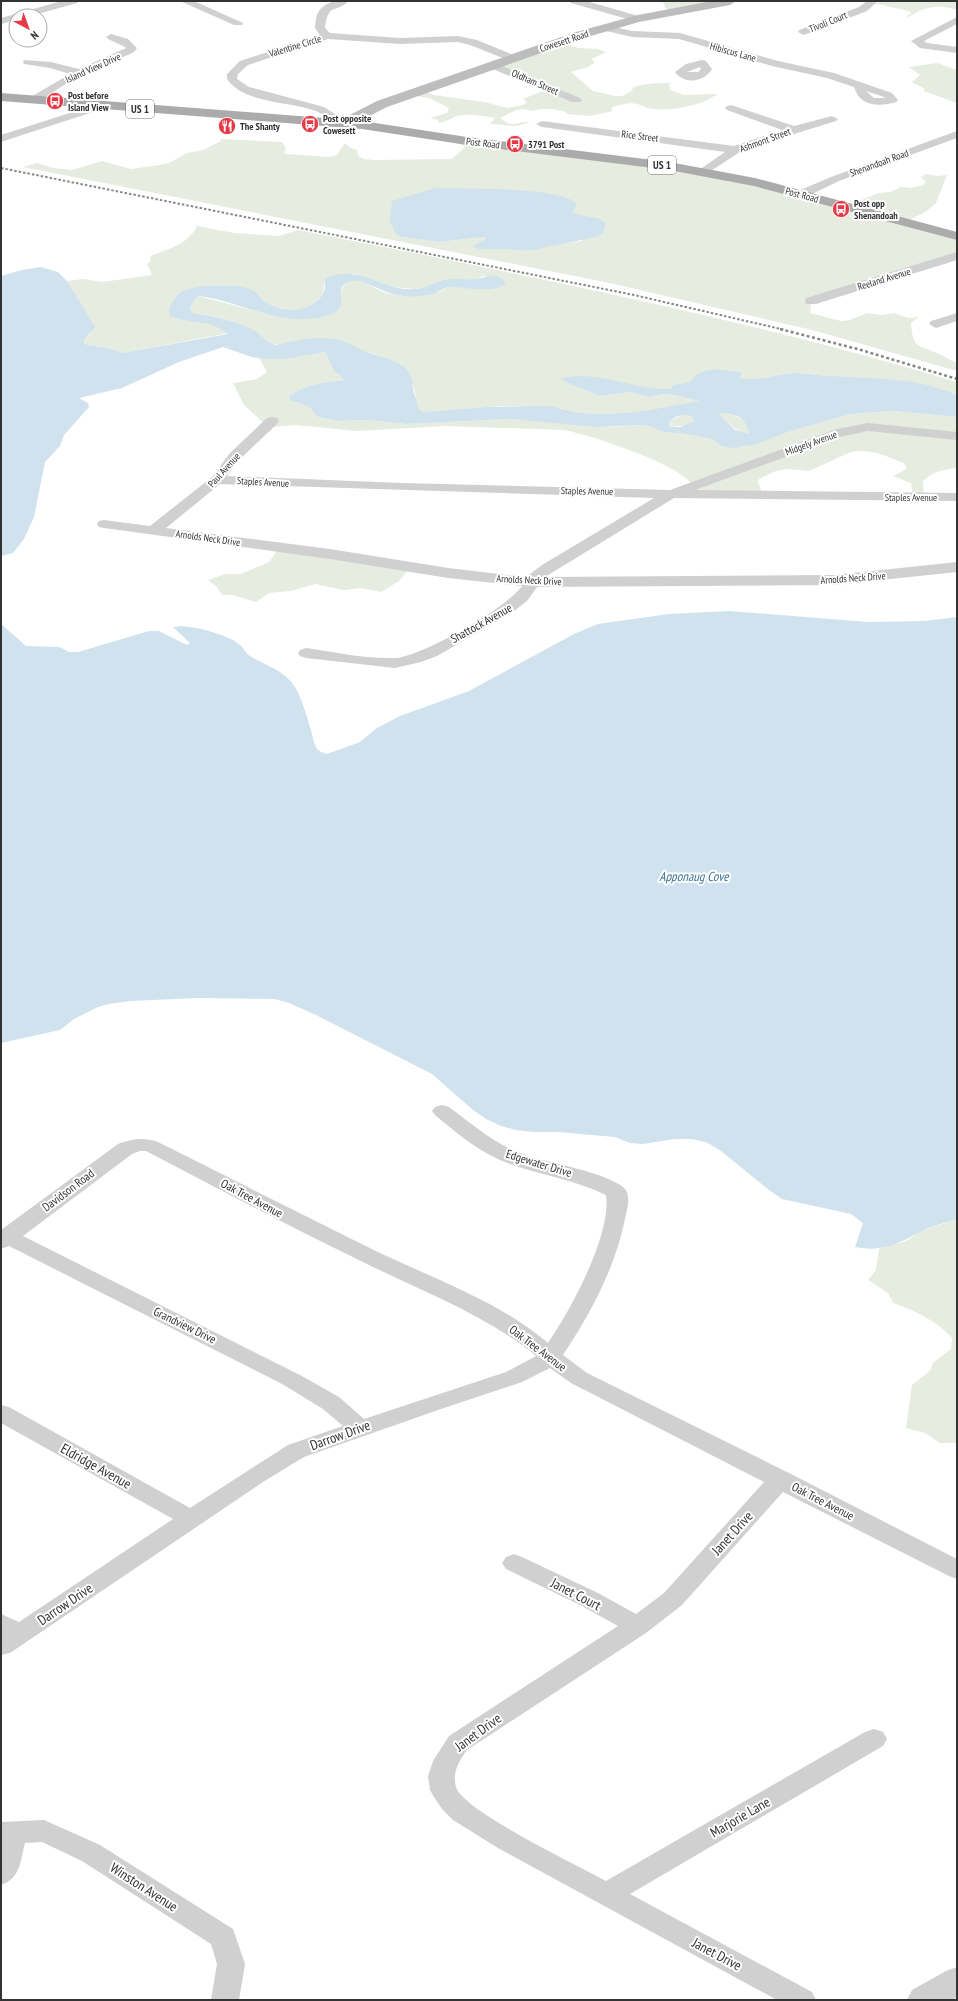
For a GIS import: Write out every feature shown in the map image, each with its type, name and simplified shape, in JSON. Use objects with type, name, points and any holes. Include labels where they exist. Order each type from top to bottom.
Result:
[{"type":"main road","name":"Cowesett Road","points":[[343,124],[403,96],[512,58],[606,28],[638,19],[730,1]]},
{"type":"main road","name":"Cowesett Road","points":[[362,125],[403,96]]},
{"type":"main road","name":"Post Road","points":[[1,97],[101,106],[362,125],[703,172],[755,182],[957,236]]},
{"type":"street","points":[[48,8],[73,1]]},
{"type":"street","points":[[184,1],[238,23]]},
{"type":"street","points":[[327,36],[324,35],[320,28],[321,18],[326,8],[343,1]]},
{"type":"street","points":[[575,1],[638,19]]},
{"type":"street","name":"Tivoli Court","points":[[802,32],[863,9],[873,1]]},
{"type":"street","points":[[957,20],[916,41],[924,46],[957,50]]},
{"type":"street","name":"Hibiscus Lane","points":[[606,28],[618,32],[680,36],[776,64],[830,75],[859,85]]},
{"type":"street","name":"Valentine Circle","points":[[343,124],[319,109],[251,92],[236,86],[232,80],[235,69],[244,63],[327,36],[400,41],[458,39],[473,42],[512,58]]},
{"type":"street","name":"Island View Drive","points":[[33,100],[49,88],[132,48],[130,45],[111,37]]},
{"type":"street","points":[[702,63],[727,50]]},
{"type":"street","points":[[28,62],[50,65],[80,73]]},
{"type":"street","name":"Oldham Street","points":[[492,65],[530,79],[576,100]]},
{"type":"street","points":[[1,139],[101,106]]},
{"type":"street","points":[[731,108],[794,130]]},
{"type":"street","name":"Ashmont Street","points":[[703,172],[737,150],[794,130],[832,119]]},
{"type":"street","name":"Rice Street","points":[[542,124],[737,150]]},
{"type":"street","name":"Shenandoah Road","points":[[802,194],[835,179],[957,134]]},
{"type":"street","name":"Reeland Avenue","points":[[811,301],[957,256]]},
{"type":"street","points":[[936,324],[957,317]]},
{"type":"street","name":"Paul Avenue","points":[[154,530],[217,480],[235,456],[272,422]]},
{"type":"street","name":"Midgely Avenue","points":[[671,494],[845,430],[868,427],[957,436]]},
{"type":"street","name":"Staples Avenue","points":[[217,480],[369,486],[671,494],[957,497]]},
{"type":"street","name":"Shattock Avenue","points":[[306,653],[395,663],[415,659],[431,652],[508,609],[522,598],[536,577],[552,565],[671,494]]},
{"type":"street","name":"Arnolds Neck Drive","points":[[104,524],[330,554],[448,573],[534,582],[834,580],[957,567]]},
{"type":"street","name":"Edgewater Drive","points":[[442,1111],[488,1146],[516,1159],[572,1173],[605,1186],[616,1192],[616,1197]]},
{"type":"street","name":"Davidson Road","points":[[3,1238],[125,1148],[139,1144]]},
{"type":"street","name":"Oak Tree Avenue","points":[[139,1144],[151,1146],[268,1207],[447,1293],[512,1327],[551,1356],[563,1368],[579,1378],[781,1479],[957,1570]]},
{"type":"street","name":"Darrow Drive","points":[[7,1635],[296,1451],[360,1428],[514,1377],[542,1363],[551,1356],[588,1294],[609,1246],[618,1204],[616,1197]]},
{"type":"street","name":"Grandview Drive","points":[[3,1238],[292,1380],[331,1403],[360,1428]]},
{"type":"street","name":"Eldridge Avenue","points":[[1,1413],[191,1519]]},
{"type":"street","name":"Janet Drive","points":[[781,1479],[673,1598],[637,1626],[458,1743],[442,1765],[441,1776],[447,1797],[460,1812],[507,1840],[802,2000]]},
{"type":"street","name":"Janet Court","points":[[514,1564],[589,1599],[637,1626]]},
{"type":"street","name":"Marjorie Lane","points":[[606,1894],[874,1739]]},
{"type":"street","name":"Winston Avenue","points":[[7,1833],[44,1831],[91,1853],[223,1937],[231,1964],[225,2000]]},
{"type":"street","points":[[1,1874],[5,1870],[7,1833]]},
{"type":"street","points":[[923,2000],[957,1981]]},
{"type":"shaded area","points":[[657,1],[731,1],[673,12],[665,8],[664,3]]},
{"type":"shaded area","points":[[895,1],[957,1],[957,10],[944,7],[932,7],[920,10],[909,17],[907,16],[912,13],[909,11],[873,3]]},
{"type":"shaded area","points":[[560,42],[578,48],[597,49],[606,52],[591,59],[595,62],[588,67],[571,72],[593,91],[622,96],[637,86],[671,83],[669,85],[670,90],[684,95],[717,94],[695,105],[668,109],[650,109],[634,103],[613,107],[611,109],[613,111],[590,116],[568,114],[563,111],[552,109],[539,109],[533,111],[524,109],[516,110],[500,118],[505,122],[512,124],[530,122],[516,126],[490,124],[495,118],[473,115],[456,116],[445,122],[439,123],[438,120],[430,118],[447,113],[449,108],[429,98],[410,95],[419,90],[435,95],[484,102],[507,108],[523,105],[527,102],[523,99],[550,88],[495,65]]},
{"type":"shaded area","points":[[937,63],[957,70],[957,103],[924,91],[925,89],[912,82],[920,75],[909,67]]},
{"type":"shaded area","points":[[432,136],[677,168],[846,206],[879,193],[890,192],[901,187],[911,188],[923,185],[926,182],[921,177],[926,174],[937,176],[947,175],[936,203],[927,211],[906,222],[957,236],[957,256],[811,302],[810,313],[841,321],[850,320],[867,313],[881,315],[894,313],[908,318],[919,317],[911,323],[915,342],[957,363],[957,371],[812,330],[605,282],[23,167],[37,163],[53,168],[72,170],[102,161],[131,169],[160,165],[169,163],[187,153],[203,150],[221,141],[220,139],[282,142],[286,149],[284,153],[286,154],[329,157],[337,155],[345,143],[349,147],[357,150],[358,156],[364,159],[375,160],[452,159],[466,146]],"holes":[[[577,204],[573,212],[579,216],[596,218],[582,241],[556,244],[528,251],[473,246],[487,239],[484,237],[439,242],[402,237]]]},
{"type":"shaded area","points":[[197,226],[234,233],[279,236],[298,230],[630,298],[794,337],[957,382],[957,395],[927,385],[896,380],[824,376],[804,373],[747,379],[739,378],[740,372],[716,369],[695,378],[690,382],[673,385],[670,389],[647,389],[600,379],[568,377],[570,384],[600,396],[630,392],[649,397],[664,394],[675,395],[700,401],[637,412],[603,414],[581,413],[560,408],[500,406],[423,412],[418,410],[415,393],[406,371],[396,362],[385,357],[355,349],[301,340],[274,344],[268,342],[254,330],[223,318],[193,313],[190,309],[194,300],[199,296],[274,316],[297,319],[330,314],[341,303],[341,292],[343,287],[348,282],[352,281],[361,281],[385,293],[402,296],[428,294],[441,291],[448,287],[456,286],[488,288],[503,286],[484,276],[476,279],[464,279],[414,289],[394,287],[355,274],[343,274],[324,282],[324,290],[322,295],[312,305],[306,308],[292,310],[272,305],[257,294],[247,290],[231,286],[211,286],[190,294],[169,307],[219,326],[229,333],[122,353],[113,349],[85,344],[84,340],[92,331],[67,281],[83,279],[102,282],[152,275],[147,264],[151,261],[150,256],[177,246],[188,238]]},
{"type":"shaded area","points":[[325,352],[334,371],[345,380],[308,386],[289,396],[290,400],[309,407],[318,417],[337,421],[369,420],[406,424],[509,419],[611,427],[645,425],[664,432],[712,439],[721,446],[744,447],[788,432],[851,414],[893,411],[957,417],[957,468],[943,470],[930,475],[923,481],[924,497],[913,497],[911,483],[893,476],[907,469],[904,463],[878,453],[858,451],[851,452],[809,471],[787,469],[776,471],[759,479],[758,482],[763,495],[695,495],[691,483],[682,475],[668,467],[632,451],[564,430],[445,426],[357,431],[296,425],[268,427],[244,405],[233,383],[257,379],[267,372],[259,358],[287,359]]},
{"type":"shaded area","points":[[727,413],[744,420],[747,424],[749,434],[739,431],[718,414]]},
{"type":"shaded area","points":[[685,415],[691,416],[696,421],[689,425],[669,427],[673,420],[677,417]]},
{"type":"shaded area","points":[[279,548],[410,568],[399,581],[381,592],[361,588],[344,590],[315,584],[291,591],[269,593],[256,602],[233,595],[222,595],[217,587],[208,580],[225,574],[241,574],[269,562]]},
{"type":"shaded area","points":[[957,1219],[957,1443],[940,1443],[925,1433],[906,1428],[912,1385],[930,1371],[933,1363],[951,1349],[952,1338],[932,1321],[909,1309],[893,1303],[888,1293],[868,1280],[876,1270],[879,1249],[906,1241],[919,1232]]},
{"type":"water","points":[[435,188],[532,191],[551,194],[567,198],[577,204],[573,212],[602,220],[606,223],[603,233],[596,237],[528,251],[478,249],[473,246],[486,239],[484,237],[439,242],[402,237],[395,233],[390,221],[392,201]]},
{"type":"water","points":[[41,267],[58,272],[67,281],[95,327],[84,340],[85,344],[113,349],[122,353],[228,334],[215,326],[170,316],[170,308],[176,297],[181,292],[189,289],[211,286],[243,287],[255,291],[264,301],[273,306],[290,310],[314,304],[324,291],[325,279],[337,275],[360,275],[403,289],[426,287],[444,280],[452,279],[475,279],[491,276],[499,277],[506,283],[501,287],[494,289],[449,287],[424,296],[396,295],[363,282],[353,281],[347,283],[342,288],[341,303],[337,310],[321,317],[307,319],[272,316],[211,298],[199,296],[194,300],[190,309],[193,313],[238,323],[252,329],[276,345],[302,340],[328,338],[345,342],[364,351],[395,361],[405,368],[409,374],[418,409],[423,412],[486,407],[549,406],[581,413],[603,414],[637,412],[699,401],[675,395],[664,394],[649,397],[630,392],[600,396],[561,379],[573,376],[586,376],[644,387],[670,389],[673,385],[690,382],[697,374],[716,369],[740,372],[742,374],[740,378],[747,379],[799,373],[896,380],[927,385],[957,395],[957,417],[893,411],[851,414],[788,432],[753,445],[733,448],[721,446],[712,439],[664,432],[645,425],[598,427],[509,419],[406,424],[369,420],[337,421],[318,417],[309,407],[290,400],[289,396],[309,386],[345,380],[334,371],[325,352],[287,359],[264,359],[252,357],[223,347],[179,362],[122,388],[79,398],[88,403],[89,407],[64,435],[60,446],[45,462],[34,517],[24,539],[13,553],[1,556],[1,276],[22,270]],"holes":[[[727,413],[742,419],[749,434],[735,430],[719,414]],[[685,415],[691,416],[695,421],[680,427],[669,427],[670,422],[675,417]]]},
{"type":"water","name":"Apponaug Cove","points":[[729,611],[868,622],[925,621],[957,617],[957,1219],[927,1229],[895,1244],[881,1248],[873,1249],[855,1247],[863,1223],[851,1214],[782,1199],[721,1151],[706,1142],[691,1139],[675,1139],[643,1144],[630,1143],[615,1137],[558,1132],[533,1132],[501,1126],[486,1119],[473,1110],[432,1074],[316,1015],[289,1003],[275,999],[198,998],[130,1001],[109,1004],[98,1007],[74,1019],[60,1030],[1,1043],[1,624],[26,646],[60,647],[69,652],[78,652],[149,631],[159,631],[187,645],[190,643],[173,627],[179,626],[198,628],[227,637],[240,645],[250,656],[280,672],[291,681],[302,702],[316,748],[327,754],[360,742],[377,728],[400,716],[469,691],[574,634],[598,624],[669,614]]},
{"type":"railway","points":[[1,168],[634,295],[785,330]]},
{"type":"railway","points":[[780,329],[861,350],[957,379]]},
{"type":"place","name":"Post before Island View","points":[[55,101]]},
{"type":"place","name":"Post opposite Cowesett","points":[[310,124]]},
{"type":"place","name":"The Shanty","points":[[227,126]]},
{"type":"place","name":"3791 Post","points":[[515,144]]},
{"type":"place","name":"Post opp Shenandoah","points":[[841,209]]}]
